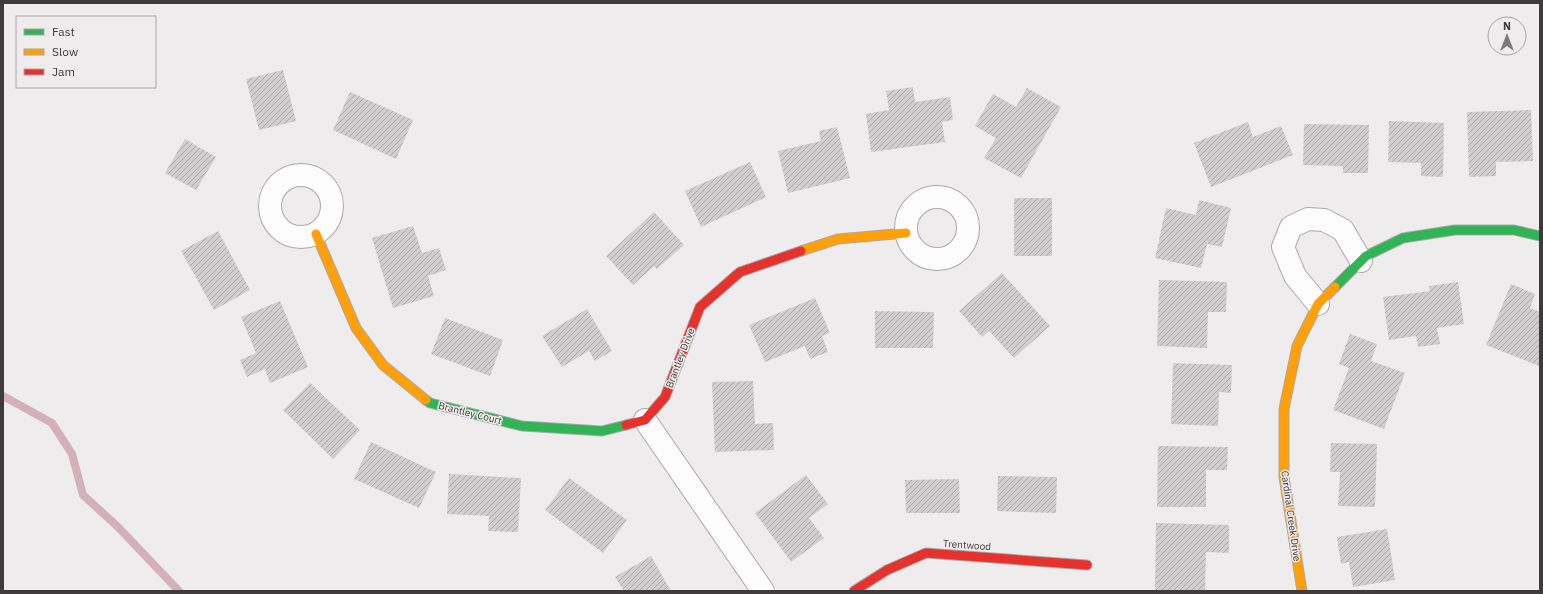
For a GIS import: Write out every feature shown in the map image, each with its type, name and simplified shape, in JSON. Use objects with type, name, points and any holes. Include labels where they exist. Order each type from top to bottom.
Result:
[{"type":"street","points":[[1318,304],[1295,276],[1283,247],[1291,227],[1308,220],[1324,220],[1343,230],[1361,261]]},
{"type":"street","name":"Cardinal Creek Drive","points":[[1302,591],[1284,477],[1284,409],[1297,346],[1318,304],[1366,256],[1403,238],[1455,230],[1514,230],[1540,236]]},
{"type":"street","name":"Brantley Drive","points":[[645,420],[665,397],[700,307],[740,272],[838,239],[906,233]]},
{"type":"street","name":"Brantley Court","points":[[316,234],[356,328],[383,365],[430,403],[522,426],[602,431],[645,420]]},
{"type":"street","points":[[645,420],[763,591]]},
{"type":"street","name":"Trentwood","points":[[854,591],[887,570],[926,553],[1087,565]]},
{"type":"building","points":[[283,70],[296,121],[259,130],[246,79]]},
{"type":"building","points":[[913,87],[915,102],[950,97],[953,120],[942,122],[945,142],[871,152],[866,114],[889,110],[886,91]]},
{"type":"building","points":[[1027,88],[1061,107],[1021,178],[984,158],[996,138],[975,126],[993,94],[1016,107]]},
{"type":"building","points":[[350,92],[413,120],[396,159],[333,130]]},
{"type":"building","points":[[1531,110],[1533,161],[1496,162],[1496,176],[1469,177],[1467,112]]},
{"type":"building","points":[[1389,121],[1444,123],[1443,177],[1421,176],[1421,163],[1388,162]]},
{"type":"building","points":[[1248,122],[1253,137],[1281,126],[1293,155],[1211,187],[1194,143]]},
{"type":"building","points":[[1304,124],[1369,125],[1368,173],[1343,173],[1343,166],[1303,165]]},
{"type":"building","points":[[837,127],[850,178],[788,193],[778,151],[821,141],[819,131]]},
{"type":"building","points":[[185,139],[216,157],[196,190],[165,173]]},
{"type":"building","points":[[750,162],[766,197],[701,227],[685,191]]},
{"type":"building","points":[[1014,198],[1052,198],[1052,256],[1014,256]]},
{"type":"building","points":[[1199,200],[1231,208],[1222,247],[1207,244],[1201,268],[1155,258],[1166,208],[1196,215]]},
{"type":"building","points":[[654,212],[684,245],[657,269],[654,266],[633,285],[606,256]]},
{"type":"building","points":[[413,226],[422,253],[439,248],[446,270],[428,276],[434,296],[393,308],[372,238]]},
{"type":"building","points":[[218,231],[250,290],[214,310],[181,251]]},
{"type":"building","points":[[1002,273],[1050,326],[1014,358],[989,331],[982,337],[959,311]]},
{"type":"building","points":[[1159,280],[1227,282],[1226,312],[1208,312],[1207,348],[1157,346]]},
{"type":"building","points":[[1458,282],[1464,324],[1437,328],[1440,344],[1418,347],[1416,336],[1389,340],[1383,297],[1430,291],[1429,286]]},
{"type":"building","points":[[1511,284],[1535,294],[1530,308],[1540,312],[1539,366],[1486,345]]},
{"type":"building","points":[[815,298],[830,333],[822,336],[828,352],[810,359],[805,346],[765,362],[749,325]]},
{"type":"building","points":[[280,301],[308,367],[270,383],[265,369],[247,377],[240,360],[256,353],[241,317]]},
{"type":"building","points":[[587,309],[612,351],[595,361],[589,351],[562,367],[542,336]]},
{"type":"building","points":[[875,311],[934,312],[933,348],[875,348]]},
{"type":"building","points":[[445,318],[503,340],[490,376],[431,354]]},
{"type":"building","points":[[1350,334],[1377,344],[1371,361],[1405,373],[1384,429],[1333,410],[1349,368],[1339,364]]},
{"type":"building","points":[[1173,363],[1232,365],[1231,393],[1219,392],[1218,426],[1171,424]]},
{"type":"building","points":[[753,381],[755,424],[773,423],[774,450],[715,452],[712,382]]},
{"type":"building","points":[[310,383],[360,430],[333,459],[283,410]]},
{"type":"building","points":[[371,442],[436,472],[419,508],[354,479]]},
{"type":"building","points":[[1331,443],[1377,444],[1375,507],[1338,506],[1340,472],[1330,472]]},
{"type":"building","points":[[1158,446],[1228,447],[1227,470],[1206,470],[1206,507],[1157,507]]},
{"type":"building","points":[[449,474],[521,478],[518,532],[488,531],[489,516],[447,514]]},
{"type":"building","points":[[806,475],[828,504],[809,518],[824,538],[791,562],[755,513]]},
{"type":"building","points":[[998,476],[1057,477],[1056,513],[997,511]]},
{"type":"building","points":[[569,478],[627,520],[603,553],[545,510]]},
{"type":"building","points":[[959,479],[960,513],[906,513],[905,480]]},
{"type":"building","points":[[1156,523],[1229,525],[1229,553],[1206,552],[1205,591],[1155,591]]},
{"type":"building","points":[[1387,529],[1395,580],[1353,587],[1349,562],[1341,564],[1337,537]]},
{"type":"building","points":[[651,556],[671,591],[624,591],[615,577]]},
{"type":"waterway","points":[[3,396],[52,423],[72,454],[83,495],[117,526],[179,591]]},
{"type":"traffic: fast","points":[[1335,287],[1366,256],[1403,238],[1455,230],[1514,230],[1540,236]]},
{"type":"traffic: fast","points":[[426,400],[430,403],[522,426],[602,431],[626,425]]},
{"type":"traffic: slow","points":[[801,251],[838,239],[906,233]]},
{"type":"traffic: slow","points":[[316,234],[356,328],[383,365],[426,400]]},
{"type":"traffic: slow","points":[[1302,591],[1284,477],[1284,409],[1297,346],[1318,304],[1335,287]]},
{"type":"traffic: jam","points":[[626,425],[645,420],[665,397],[700,307],[740,272],[801,251]]},
{"type":"traffic: jam","points":[[854,591],[887,570],[926,553],[1087,565]]}]
